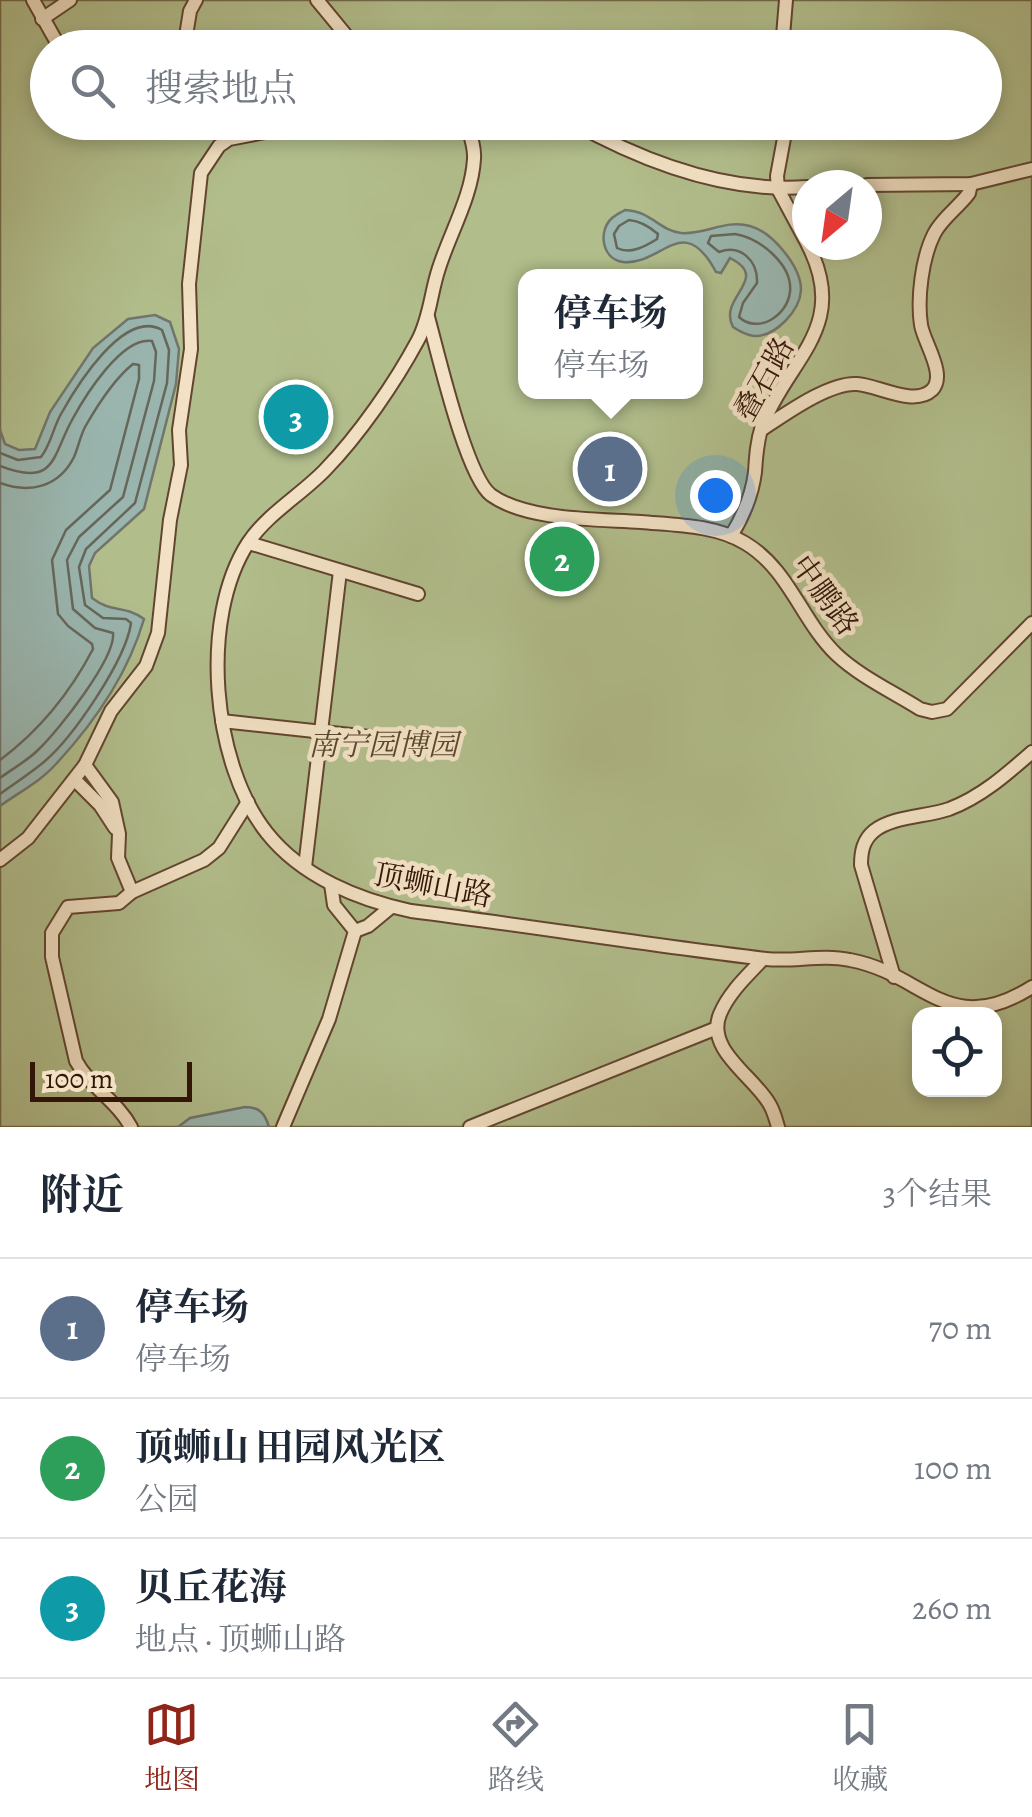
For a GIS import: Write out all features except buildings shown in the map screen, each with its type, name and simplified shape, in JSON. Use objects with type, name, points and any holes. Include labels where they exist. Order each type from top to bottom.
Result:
[{"type":"street","points":[[32,0],[49,30]]},
{"type":"street","points":[[42,19],[70,0]]},
{"type":"street","points":[[187,30],[196,0]]},
{"type":"street","points":[[317,0],[342,30]]},
{"type":"street","points":[[784,30],[786,0]]},
{"type":"street","points":[[0,860],[28,838],[75,780],[111,711],[146,666],[158,633],[170,520],[181,465],[179,430],[191,349],[189,284],[200,172],[219,146],[229,140]]},
{"type":"street","name":"顶蛳山路","points":[[471,140],[475,155],[473,169],[419,340],[362,426],[326,470],[248,543],[230,586],[218,674],[222,721],[234,768],[267,834],[331,884],[391,907],[764,958],[849,959],[948,1004],[972,1009],[990,1008],[1032,987]]},
{"type":"street","points":[[608,140],[647,159],[697,173],[778,189],[792,188]]},
{"type":"street","points":[[778,189],[784,140]]},
{"type":"street","points":[[882,185],[971,184],[1032,168]]},
{"type":"street","points":[[760,430],[846,384],[916,396],[933,389],[938,381],[937,371],[922,328],[919,304],[924,269],[934,234],[970,193],[971,184]]},
{"type":"street","name":"叠石路","points":[[778,189],[792,215]]},
{"type":"street","name":"叠石路","points":[[731,536],[746,513],[751,496],[760,430],[815,338],[822,313],[821,281],[814,260]]},
{"type":"street","name":"中鹏路","points":[[428,316],[474,474],[492,495],[510,505],[538,512],[684,525],[731,536],[764,556],[778,571],[837,655],[932,712],[947,709],[1032,623]]},
{"type":"street","points":[[248,543],[418,594]]},
{"type":"street","points":[[306,867],[340,571]]},
{"type":"street","points":[[222,721],[416,742]]},
{"type":"street","points":[[894,977],[861,866],[861,850],[868,838],[877,828],[950,809],[996,784],[1032,752]]},
{"type":"street","points":[[85,765],[112,802],[118,858],[132,892]]},
{"type":"street","points":[[75,780],[100,805],[118,834]]},
{"type":"street","points":[[131,1127],[76,1061],[52,957],[52,933],[68,907],[119,904],[132,892],[204,860],[219,848],[248,802]]},
{"type":"street","points":[[331,884],[334,905],[355,931]]},
{"type":"street","points":[[355,931],[368,926],[391,907]]},
{"type":"street","points":[[283,1127],[328,1019],[355,931]]},
{"type":"street","points":[[764,958],[732,993],[717,1028],[722,1048],[770,1104],[778,1127]]},
{"type":"street","points":[[470,1127],[717,1028]]},
{"type":"green space","name":"南宁园博园","points":[[0,0],[1032,0],[1032,1127],[0,1127]]},
{"type":"water","points":[[625,210],[681,233],[732,224],[759,229],[784,251],[796,271],[801,290],[796,306],[770,332],[745,334],[733,327],[730,316],[745,281],[742,266],[730,258],[721,273],[716,272],[704,254],[693,245],[682,243],[637,261],[616,260],[604,244],[604,231],[611,219]]},
{"type":"water","points":[[155,315],[170,322],[179,349],[176,384],[144,509],[95,553],[89,566],[92,598],[144,619],[119,678],[84,731],[50,770],[0,806],[0,430],[5,444],[19,450],[35,449],[50,412],[93,348],[128,319]]},
{"type":"water","points":[[245,1107],[261,1112],[269,1127],[178,1127],[190,1118]]},
{"type":"place","name":"贝丘花海","points":[[296,417]]},
{"type":"place","name":"停车场","points":[[610,469]]},
{"type":"place","name":"顶蛳山 田园风光区","points":[[562,559]]}]
